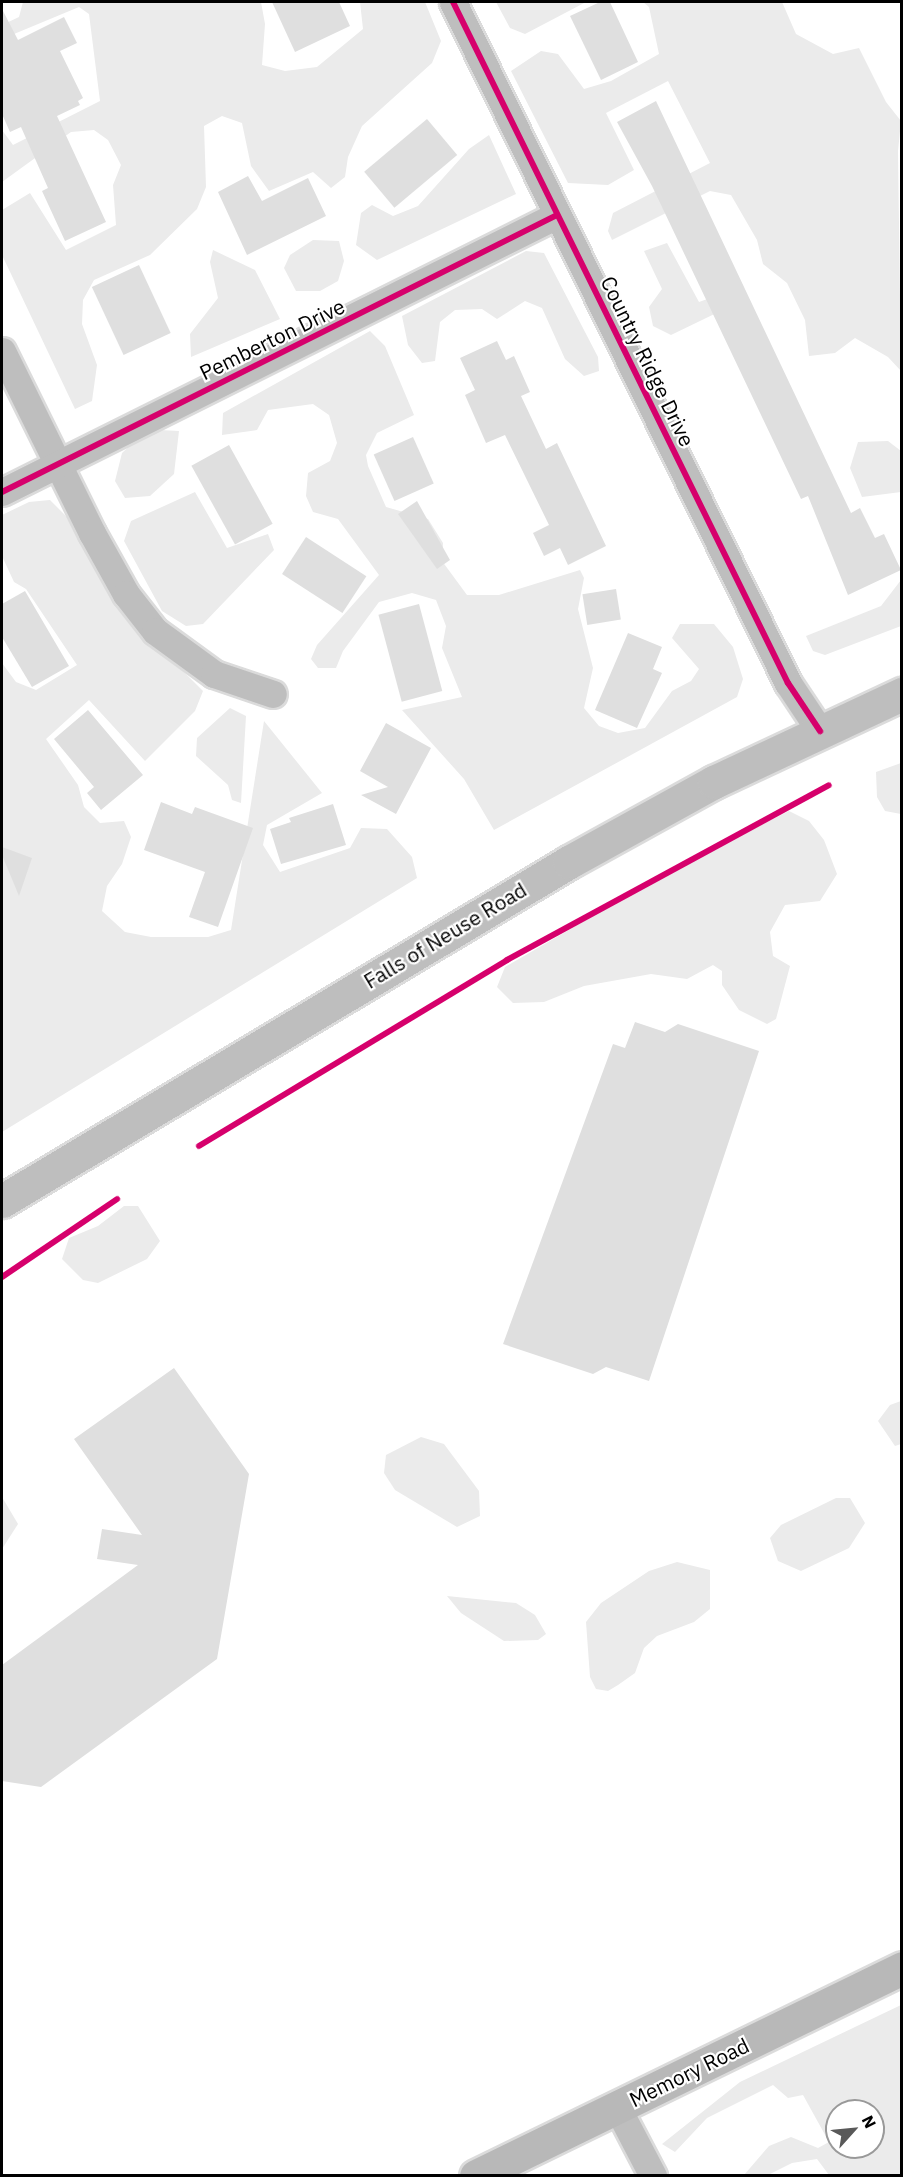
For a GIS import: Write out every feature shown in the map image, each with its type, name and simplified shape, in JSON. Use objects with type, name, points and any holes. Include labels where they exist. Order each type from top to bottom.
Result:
[{"type":"main road","name":"Falls of Neuse Road","points":[[2,1201],[569,862],[820,730],[902,694]]},
{"type":"street","name":"Country Ridge Drive","points":[[453,2],[788,683],[820,730]]},
{"type":"street","name":"Pemberton Drive","points":[[2,492],[557,215]]},
{"type":"street","points":[[2,351],[126,594],[155,631],[214,674],[273,694]]},
{"type":"street","name":"Memory Road","points":[[476,2175],[902,1968]]},
{"type":"street","points":[[618,2107],[653,2175]]},
{"type":"shaded area","points":[[23,2],[261,2],[265,24],[262,65],[285,71],[317,67],[363,29],[360,2],[425,2],[441,41],[432,63],[362,126],[348,157],[345,177],[331,188],[313,172],[269,191],[251,166],[242,123],[222,116],[204,126],[206,187],[197,209],[150,255],[94,280],[83,300],[82,324],[97,365],[92,401],[75,409],[2,255],[2,210],[30,193],[66,250],[116,225],[113,185],[121,165],[108,140],[94,130],[71,132],[2,182],[2,130],[13,145],[100,101],[89,14],[79,7],[2,39],[2,25],[19,17]]},
{"type":"shaded area","points":[[496,2],[586,2],[525,34],[510,28]]},
{"type":"shaded area","points":[[643,2],[782,2],[796,34],[833,54],[859,48],[886,102],[901,121],[898,151],[901,371],[888,357],[855,338],[835,353],[809,356],[805,320],[787,283],[763,264],[757,240],[731,195],[710,191],[612,240],[608,231],[613,213],[710,163],[668,81],[606,113],[634,170],[608,185],[568,183],[511,71],[541,51],[558,54],[584,89],[611,81],[659,54],[649,7]]},
{"type":"shaded area","points":[[489,135],[516,194],[377,260],[356,245],[361,213],[372,205],[393,216],[418,206],[469,149]]},
{"type":"shaded area","points":[[313,240],[339,241],[344,261],[338,281],[320,291],[296,291],[284,268],[290,255]]},
{"type":"shaded area","points":[[667,243],[699,302],[743,286],[731,306],[671,335],[653,326],[649,307],[662,289],[644,251]]},
{"type":"shaded area","points":[[213,250],[255,270],[280,319],[191,357],[190,334],[218,298],[210,262]]},
{"type":"shaded area","points":[[526,251],[544,253],[598,357],[599,371],[584,376],[565,359],[542,308],[525,301],[497,319],[482,309],[455,310],[440,322],[435,361],[422,363],[408,345],[402,316]]},
{"type":"shaded area","points":[[370,331],[385,346],[414,415],[377,433],[366,455],[368,466],[386,507],[428,519],[443,543],[442,561],[467,595],[499,595],[580,570],[584,578],[578,609],[593,668],[584,708],[599,726],[618,733],[645,728],[672,691],[691,681],[699,669],[672,638],[680,624],[714,624],[733,647],[743,679],[737,697],[494,830],[464,779],[402,710],[462,697],[442,648],[446,626],[436,600],[412,593],[379,602],[343,651],[336,668],[318,668],[311,659],[317,645],[379,575],[338,519],[313,512],[306,496],[308,473],[330,461],[337,443],[329,415],[313,404],[268,410],[257,430],[222,435],[223,413]]},
{"type":"shaded area","points":[[160,430],[179,431],[174,474],[150,496],[125,498],[115,481],[122,453],[141,435]]},
{"type":"shaded area","points":[[888,441],[901,451],[901,492],[862,497],[850,468],[858,442]]},
{"type":"shaded area","points":[[195,492],[227,548],[268,534],[274,550],[203,624],[186,626],[162,611],[124,541],[131,521]]},
{"type":"shaded area","points":[[50,500],[67,517],[111,599],[203,691],[195,711],[145,761],[89,700],[46,739],[78,785],[84,807],[100,823],[124,821],[131,837],[122,864],[107,886],[102,911],[125,932],[151,937],[208,937],[231,930],[264,721],[322,793],[267,825],[263,845],[280,872],[350,848],[361,828],[387,829],[412,857],[417,878],[2,1132],[2,663],[16,682],[36,690],[77,665],[26,589],[14,582],[2,556],[2,515],[29,502]]},
{"type":"shaded area","points":[[901,580],[901,626],[825,655],[813,651],[806,636],[881,606]]},
{"type":"shaded area","points":[[230,708],[246,716],[241,803],[232,800],[228,785],[196,756],[197,738]]},
{"type":"shaded area","points":[[902,763],[901,814],[885,811],[877,797],[876,772]]},
{"type":"shaded area","points":[[789,811],[809,821],[824,840],[837,874],[820,901],[785,905],[770,932],[773,956],[790,966],[776,1019],[767,1024],[739,1010],[722,985],[722,971],[713,965],[687,979],[651,974],[584,986],[544,1002],[513,1003],[497,987],[505,967],[676,868]]},
{"type":"shaded area","points":[[124,1206],[138,1206],[160,1241],[147,1259],[98,1283],[83,1280],[62,1259],[69,1238],[98,1226]]},
{"type":"shaded area","points":[[901,1401],[901,1444],[895,1446],[878,1421],[890,1405]]},
{"type":"shaded area","points":[[421,1437],[444,1444],[479,1491],[480,1516],[457,1527],[395,1490],[384,1473],[386,1455]]},
{"type":"shaded area","points":[[2,1497],[18,1524],[2,1549]]},
{"type":"shaded area","points":[[836,1498],[850,1498],[865,1523],[849,1548],[801,1571],[778,1561],[770,1538],[781,1525]]},
{"type":"shaded area","points":[[677,1562],[710,1570],[710,1609],[694,1622],[657,1636],[644,1648],[635,1673],[618,1685],[608,1691],[596,1689],[590,1677],[586,1622],[601,1603],[649,1571]]},
{"type":"shaded area","points":[[447,1596],[516,1603],[535,1615],[546,1634],[538,1640],[504,1641],[461,1613]]},
{"type":"shaded area","points":[[901,2005],[901,2175],[829,2175],[817,2159],[792,2163],[768,2175],[744,2175],[769,2146],[791,2137],[818,2148],[825,2144],[825,2159],[885,2159],[885,2099],[825,2099],[825,2135],[803,2095],[788,2098],[773,2085],[707,2118],[675,2152],[662,2144],[740,2082]]},
{"type":"building","points":[[272,2],[339,2],[350,26],[295,52]]},
{"type":"building","points":[[600,2],[610,2],[638,62],[601,80],[570,16]]},
{"type":"building","points":[[2,9],[18,40],[64,17],[77,43],[60,51],[83,98],[78,101],[80,105],[57,116],[106,222],[65,241],[42,191],[48,188],[21,127],[10,132],[2,114]]},
{"type":"building","points":[[656,101],[851,513],[860,508],[875,538],[884,534],[901,570],[848,595],[808,496],[801,499],[652,186],[617,122]]},
{"type":"building","points":[[427,119],[457,155],[394,208],[364,172]]},
{"type":"building","points":[[248,176],[262,201],[308,178],[326,216],[247,255],[218,192]]},
{"type":"building","points":[[139,265],[171,333],[124,355],[92,287]]},
{"type":"building","points":[[497,341],[506,360],[514,356],[530,392],[521,396],[546,449],[557,443],[606,546],[568,565],[560,548],[544,556],[533,533],[549,525],[505,435],[486,443],[465,395],[475,390],[460,358]]},
{"type":"building","points":[[413,437],[434,484],[394,501],[374,454]]},
{"type":"building","points":[[229,445],[273,524],[235,545],[191,466]]},
{"type":"building","points":[[417,501],[450,560],[437,569],[398,514]]},
{"type":"building","points":[[306,537],[366,576],[342,613],[282,574]]},
{"type":"building","points":[[616,589],[621,620],[587,625],[582,594]]},
{"type":"building","points":[[25,591],[69,666],[32,687],[2,637],[2,604]]},
{"type":"building","points":[[419,604],[442,691],[402,702],[378,615]]},
{"type":"building","points":[[628,633],[662,647],[653,669],[662,673],[637,728],[595,710]]},
{"type":"building","points":[[88,710],[143,775],[101,810],[87,793],[94,787],[54,739]]},
{"type":"building","points":[[386,723],[431,748],[396,814],[361,795],[388,787],[360,771]]},
{"type":"building","points":[[161,802],[192,814],[195,807],[253,828],[218,927],[189,917],[205,872],[144,850]]},
{"type":"building","points":[[333,804],[346,845],[281,864],[270,829],[291,822],[289,818]]},
{"type":"building","points":[[2,847],[32,858],[19,896],[2,855]]},
{"type":"building","points":[[635,1022],[665,1032],[678,1024],[759,1051],[649,1381],[606,1367],[593,1374],[503,1344],[613,1044],[625,1048]]},
{"type":"building","points":[[174,1368],[249,1474],[217,1659],[41,1787],[2,1781],[2,1665],[138,1565],[97,1559],[102,1529],[142,1535],[74,1439]]},
{"type":"cycle path","points":[[453,2],[788,683],[820,731]]},
{"type":"cycle path","points":[[2,492],[557,215]]},
{"type":"cycle path","points":[[199,1146],[507,960],[829,785]]},
{"type":"cycle path","points":[[2,1277],[117,1199]]}]
